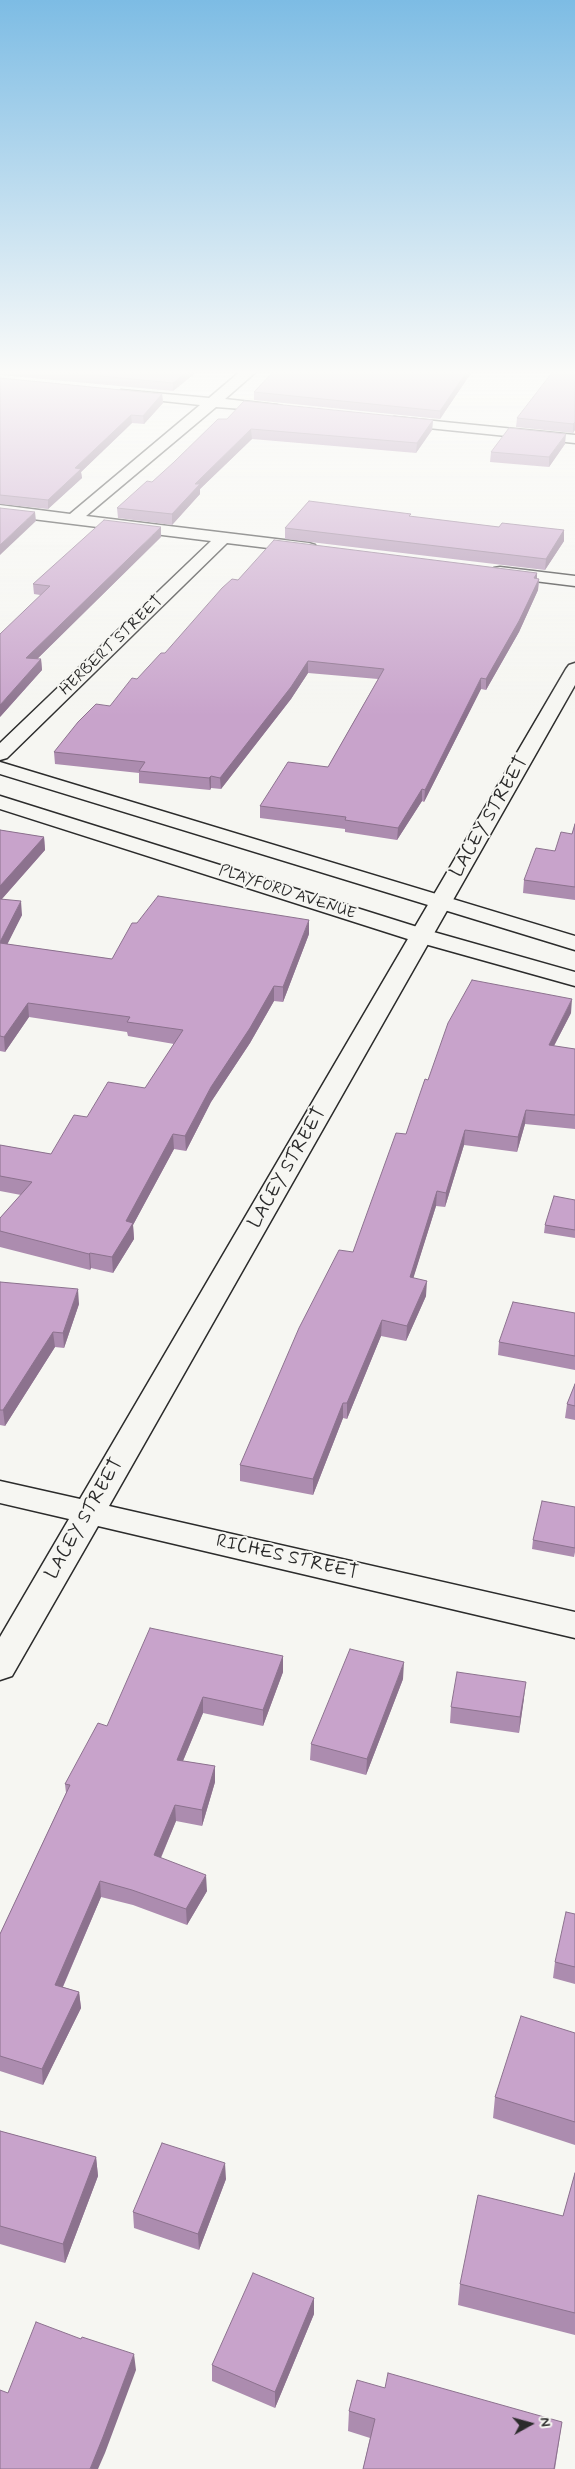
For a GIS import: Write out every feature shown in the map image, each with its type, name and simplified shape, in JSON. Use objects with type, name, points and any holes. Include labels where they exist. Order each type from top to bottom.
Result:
[{"type":"main road","points":[[73,518],[113,485]]},
{"type":"main road","points":[[0,510],[328,550]]},
{"type":"main road","name":"HERBERT STREET","points":[[0,754],[224,537]]},
{"type":"main road","points":[[480,569],[575,581]]},
{"type":"main road","name":"LACEY STREET","points":[[0,1667],[575,669]]},
{"type":"main road","name":"PLAYFORD AVENUE","points":[[0,768],[575,943]]},
{"type":"main road","name":"PLAYFORD AVENUE","points":[[0,802],[422,936],[575,979]]},
{"type":"main road","name":"RICHES STREET","points":[[0,1492],[575,1625]]},
{"type":"building","points":[[0,485],[64,485],[48,500],[0,495]]},
{"type":"building","points":[[142,485],[199,485],[172,514],[117,508]]},
{"type":"building","points":[[309,501],[499,527],[502,523],[564,530],[546,559],[285,528]]},
{"type":"building","points":[[0,508],[35,512],[0,545]]},
{"type":"building","points":[[104,520],[161,527],[26,658],[41,659],[0,705],[0,634],[50,586],[33,584]]},
{"type":"building","points":[[274,540],[537,573],[534,578],[539,579],[519,621],[486,679],[481,678],[425,790],[422,789],[398,828],[345,820],[346,817],[260,806],[288,762],[328,767],[384,669],[308,661],[291,687],[220,778],[139,771],[145,762],[54,752],[78,722],[96,704],[110,706],[132,678],[137,679],[161,653],[165,653],[222,588],[232,579],[238,580]]},
{"type":"building","points":[[575,824],[575,887],[524,880],[536,848],[555,851],[561,832],[572,834]]},
{"type":"building","points":[[0,830],[44,837],[0,886]]},
{"type":"building","points":[[158,896],[309,920],[283,987],[274,986],[250,1028],[211,1087],[185,1136],[173,1134],[126,1221],[133,1223],[112,1257],[89,1254],[0,1231],[0,1218],[32,1182],[0,1176],[0,1145],[51,1154],[74,1115],[87,1117],[108,1082],[145,1088],[183,1030],[127,1022],[130,1017],[28,1003],[4,1037],[0,1036],[0,943],[112,959],[132,923],[137,923]]},
{"type":"building","points":[[0,899],[21,901],[0,942]]},
{"type":"building","points":[[472,980],[572,999],[549,1045],[575,1049],[575,1115],[526,1110],[518,1137],[465,1130],[446,1193],[437,1191],[410,1277],[427,1281],[407,1326],[382,1320],[347,1403],[343,1403],[313,1479],[240,1465],[299,1328],[339,1250],[353,1252],[396,1133],[406,1134],[425,1079],[428,1080],[448,1023]]},
{"type":"building","points":[[554,1196],[575,1200],[575,1230],[545,1225]]},
{"type":"building","points":[[0,1282],[78,1289],[63,1333],[53,1332],[3,1410],[0,1410]]},
{"type":"building","points":[[513,1302],[575,1313],[575,1356],[499,1342]]},
{"type":"building","points":[[575,1384],[575,1406],[567,1404]]},
{"type":"building","points":[[542,1501],[575,1507],[575,1548],[533,1540]]},
{"type":"building","points":[[150,1628],[283,1656],[263,1710],[203,1697],[177,1760],[215,1766],[202,1810],[175,1805],[154,1855],[206,1875],[186,1909],[100,1881],[55,1985],[79,1992],[42,2069],[0,2056],[0,1934],[70,1785],[65,1784],[98,1723],[107,1726]]},
{"type":"building","points":[[350,1649],[404,1662],[367,1759],[311,1744]]},
{"type":"building","points":[[457,1672],[526,1682],[520,1717],[451,1707]]},
{"type":"building","points":[[566,1912],[575,1914],[575,1967],[555,1962]]},
{"type":"building","points":[[521,2016],[575,2033],[575,2122],[495,2097]]},
{"type":"building","points":[[0,2131],[96,2157],[63,2244],[0,2226]]},
{"type":"building","points":[[162,2143],[225,2163],[198,2234],[133,2212]]},
{"type":"building","points":[[575,2173],[575,2313],[460,2284],[478,2195],[563,2216]]},
{"type":"building","points":[[253,2273],[314,2298],[275,2392],[212,2365]]},
{"type":"building","points":[[36,2322],[81,2339],[82,2337],[134,2354],[90,2469],[0,2469],[0,2390],[8,2393]]},
{"type":"building","points":[[388,2373],[562,2422],[554,2469],[363,2469],[375,2419],[349,2411],[357,2380],[385,2388]]}]
